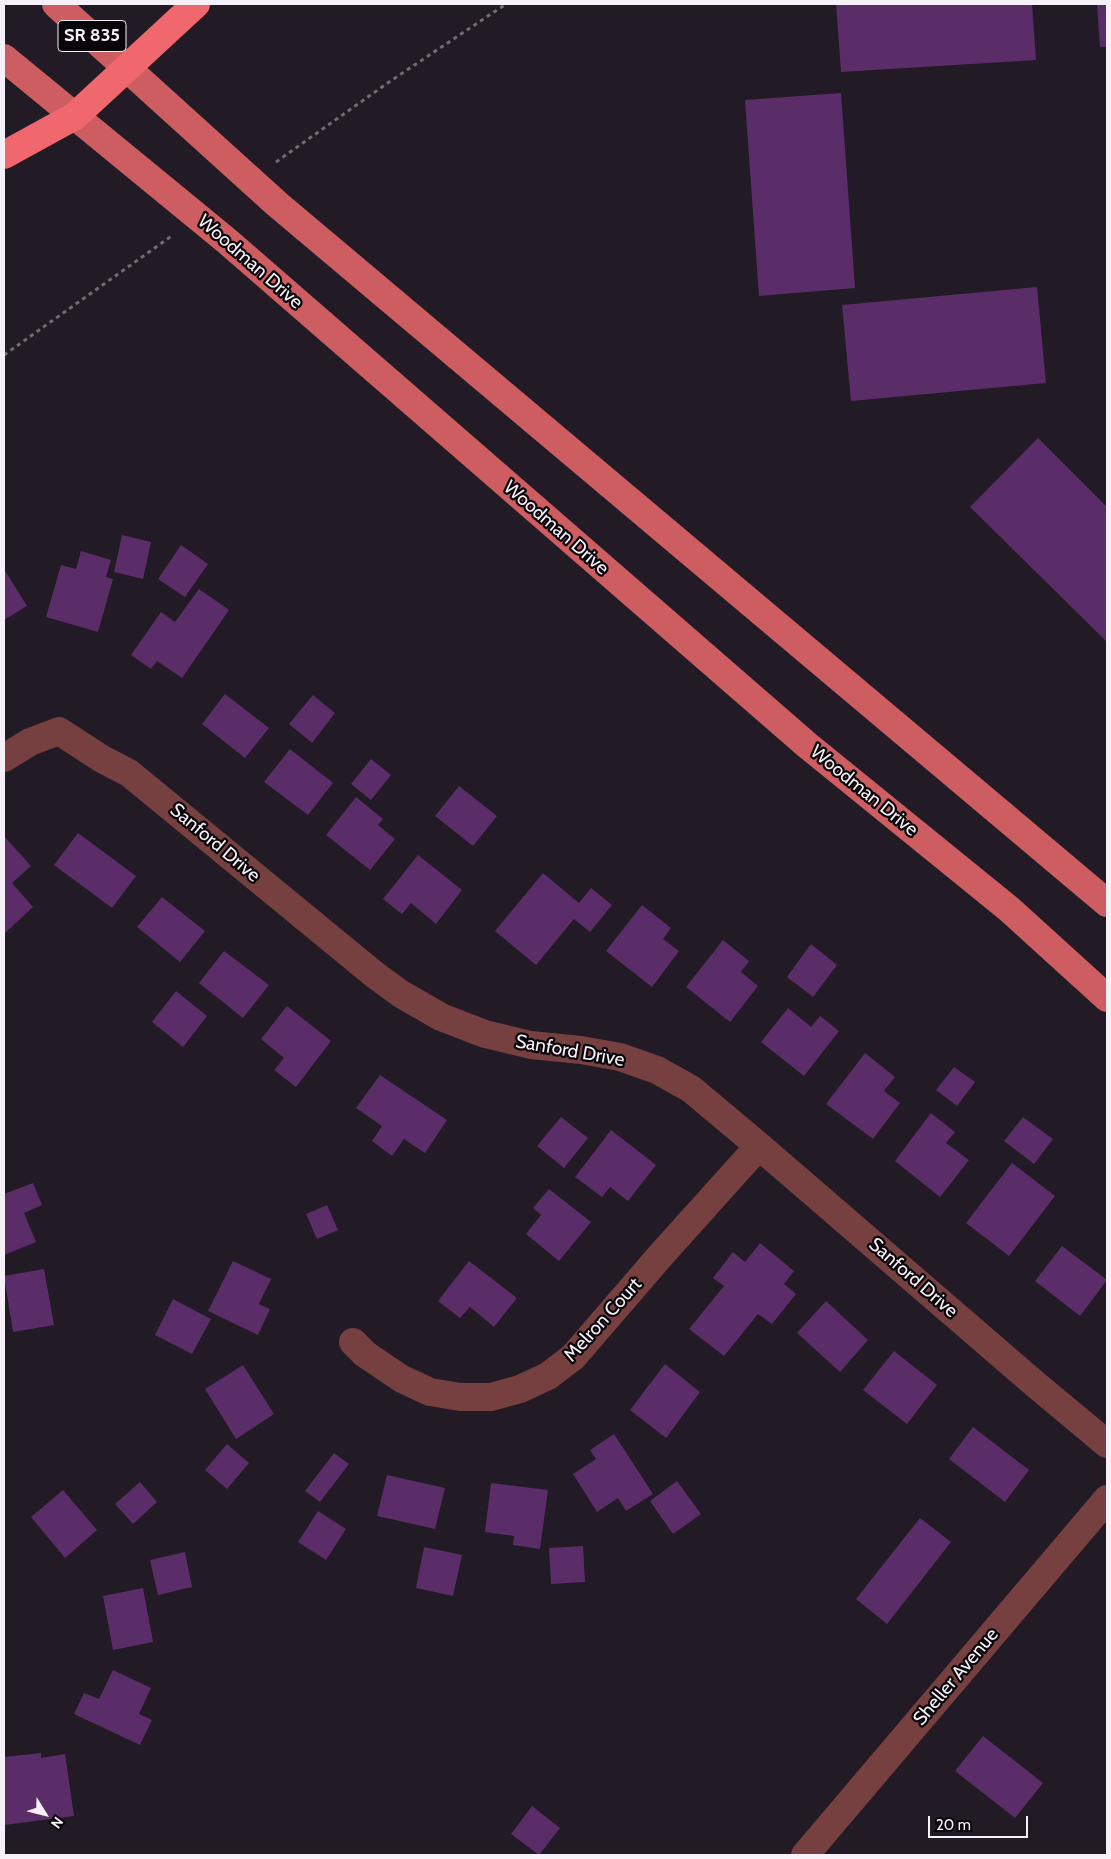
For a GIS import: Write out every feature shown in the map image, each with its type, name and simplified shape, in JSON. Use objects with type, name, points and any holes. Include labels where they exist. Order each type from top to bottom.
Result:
[{"type":"highway","points":[[4,155],[75,116],[128,69],[196,4]]},
{"type":"main road","name":"SR 835","points":[[56,4],[128,69]]},
{"type":"main road","name":"Woodman Drive","points":[[4,58],[227,241],[806,745],[1009,909],[1107,998]]},
{"type":"main road","points":[[128,69],[277,204],[1107,903]]},
{"type":"street","name":"Sanford Drive","points":[[4,758],[30,742],[59,730],[102,759],[130,772],[375,975],[401,994],[442,1017],[485,1034],[531,1045],[581,1050],[620,1057],[657,1070],[691,1089],[1107,1444]]},
{"type":"street","name":"Melron Court","points":[[353,1342],[365,1354],[402,1380],[430,1392],[460,1398],[498,1395],[520,1389],[548,1376],[572,1357],[759,1146]]},
{"type":"street","name":"Sheller Avenue","points":[[805,1855],[1107,1499]]},
{"type":"building","points":[[836,4],[1032,4],[1036,60],[841,72]]},
{"type":"building","points":[[1097,4],[1107,4],[1107,47],[1100,47]]},
{"type":"building","points":[[841,93],[855,288],[759,296],[745,100]]},
{"type":"building","points":[[1037,287],[1046,383],[851,401],[842,305]]},
{"type":"building","points":[[1038,438],[1107,507],[1107,642],[970,507]]},
{"type":"building","points":[[122,535],[151,542],[143,579],[114,572]]},
{"type":"building","points":[[181,545],[208,564],[185,597],[158,579]]},
{"type":"building","points":[[81,551],[111,560],[106,577],[113,579],[98,632],[46,617],[61,565],[76,569]]},
{"type":"building","points":[[4,569],[27,606],[4,620]]},
{"type":"building","points":[[199,589],[229,610],[182,678],[157,661],[151,669],[131,655],[161,612],[175,622]]},
{"type":"building","points":[[225,694],[269,728],[245,758],[202,724]]},
{"type":"building","points":[[313,695],[335,713],[312,743],[289,724]]},
{"type":"building","points":[[290,749],[333,783],[308,815],[264,782]]},
{"type":"building","points":[[371,759],[391,775],[371,800],[351,784]]},
{"type":"building","points":[[459,786],[497,816],[473,846],[435,816]]},
{"type":"building","points":[[356,797],[383,819],[378,825],[395,839],[370,870],[326,835]]},
{"type":"building","points":[[78,833],[136,876],[112,908],[54,865]]},
{"type":"building","points":[[4,836],[31,866],[12,883],[33,907],[4,934]]},
{"type":"building","points":[[418,855],[462,890],[436,924],[411,903],[402,914],[383,899]]},
{"type":"building","points":[[543,873],[579,903],[591,888],[612,905],[590,932],[574,919],[536,965],[495,931]]},
{"type":"building","points":[[162,897],[205,931],[180,962],[137,927]]},
{"type":"building","points":[[642,905],[671,928],[663,939],[679,951],[652,987],[606,951]]},
{"type":"building","points":[[723,940],[749,961],[741,972],[758,986],[730,1022],[686,987]]},
{"type":"building","points":[[811,944],[837,965],[813,997],[787,977]]},
{"type":"building","points":[[224,951],[269,985],[243,1018],[199,983]]},
{"type":"building","points":[[176,991],[207,1016],[183,1047],[152,1022]]},
{"type":"building","points":[[287,1006],[331,1041],[296,1087],[274,1070],[284,1058],[261,1039]]},
{"type":"building","points":[[788,1008],[811,1027],[820,1016],[839,1031],[804,1076],[761,1042]]},
{"type":"building","points":[[865,1053],[895,1077],[884,1091],[900,1103],[873,1139],[826,1104]]},
{"type":"building","points":[[954,1067],[975,1082],[957,1106],[936,1090]]},
{"type":"building","points":[[380,1075],[447,1120],[425,1153],[404,1139],[392,1156],[372,1141],[382,1126],[356,1108]]},
{"type":"building","points":[[931,1113],[955,1132],[946,1143],[969,1160],[940,1197],[895,1161]]},
{"type":"building","points":[[561,1117],[588,1138],[564,1168],[537,1146]]},
{"type":"building","points":[[1023,1117],[1053,1139],[1034,1164],[1004,1141]]},
{"type":"building","points":[[611,1130],[656,1165],[628,1201],[610,1187],[602,1197],[575,1177]]},
{"type":"building","points":[[1012,1163],[1055,1196],[1009,1256],[966,1223]]},
{"type":"building","points":[[33,1183],[42,1205],[24,1213],[36,1242],[4,1255],[4,1194]]},
{"type":"building","points":[[549,1189],[591,1222],[559,1261],[526,1234],[541,1215],[533,1208]]},
{"type":"building","points":[[327,1205],[338,1230],[317,1239],[306,1214]]},
{"type":"building","points":[[760,1243],[794,1271],[784,1284],[796,1294],[772,1324],[758,1314],[724,1356],[689,1329],[724,1286],[713,1278],[733,1252],[745,1262]]},
{"type":"building","points":[[1062,1246],[1107,1280],[1080,1316],[1035,1281]]},
{"type":"building","points":[[233,1261],[271,1279],[259,1304],[270,1309],[258,1335],[208,1311]]},
{"type":"building","points":[[469,1261],[517,1298],[494,1327],[470,1307],[460,1318],[438,1301]]},
{"type":"building","points":[[44,1269],[54,1325],[13,1332],[4,1276]]},
{"type":"building","points":[[173,1299],[211,1319],[192,1354],[155,1335]]},
{"type":"building","points":[[826,1301],[868,1340],[840,1372],[797,1333]]},
{"type":"building","points":[[894,1351],[937,1385],[907,1424],[863,1390]]},
{"type":"building","points":[[665,1364],[700,1392],[666,1438],[630,1410]]},
{"type":"building","points":[[243,1365],[274,1414],[236,1439],[205,1389]]},
{"type":"building","points":[[973,1427],[1029,1470],[1005,1502],[949,1459]]},
{"type":"building","points":[[614,1434],[653,1494],[626,1511],[618,1498],[597,1512],[573,1474],[596,1459],[590,1450]]},
{"type":"building","points":[[227,1444],[249,1463],[227,1489],[205,1470]]},
{"type":"building","points":[[334,1453],[349,1464],[320,1502],[305,1491]]},
{"type":"building","points":[[387,1475],[445,1488],[435,1529],[377,1516]]},
{"type":"building","points":[[677,1481],[701,1514],[673,1534],[650,1501]]},
{"type":"building","points":[[140,1482],[157,1502],[133,1524],[115,1504]]},
{"type":"building","points":[[491,1483],[548,1490],[540,1549],[513,1545],[514,1536],[485,1532]]},
{"type":"building","points":[[63,1490],[97,1530],[65,1558],[31,1517]]},
{"type":"building","points":[[318,1511],[346,1529],[326,1560],[298,1542]]},
{"type":"building","points":[[920,1518],[951,1542],[887,1624],[856,1599]]},
{"type":"building","points":[[583,1546],[585,1582],[551,1584],[549,1548]]},
{"type":"building","points":[[424,1547],[462,1555],[453,1596],[416,1588]]},
{"type":"building","points":[[185,1552],[192,1587],[158,1595],[150,1560]]},
{"type":"building","points":[[143,1588],[153,1642],[113,1650],[103,1596]]},
{"type":"building","points":[[113,1670],[151,1688],[139,1714],[152,1720],[140,1745],[74,1714],[84,1693],[99,1699]]},
{"type":"building","points":[[983,1736],[1043,1783],[1015,1818],[955,1771]]},
{"type":"building","points":[[41,1753],[41,1758],[65,1754],[74,1816],[4,1825],[4,1757]]},
{"type":"building","points":[[532,1806],[560,1828],[539,1855],[511,1834]]}]
